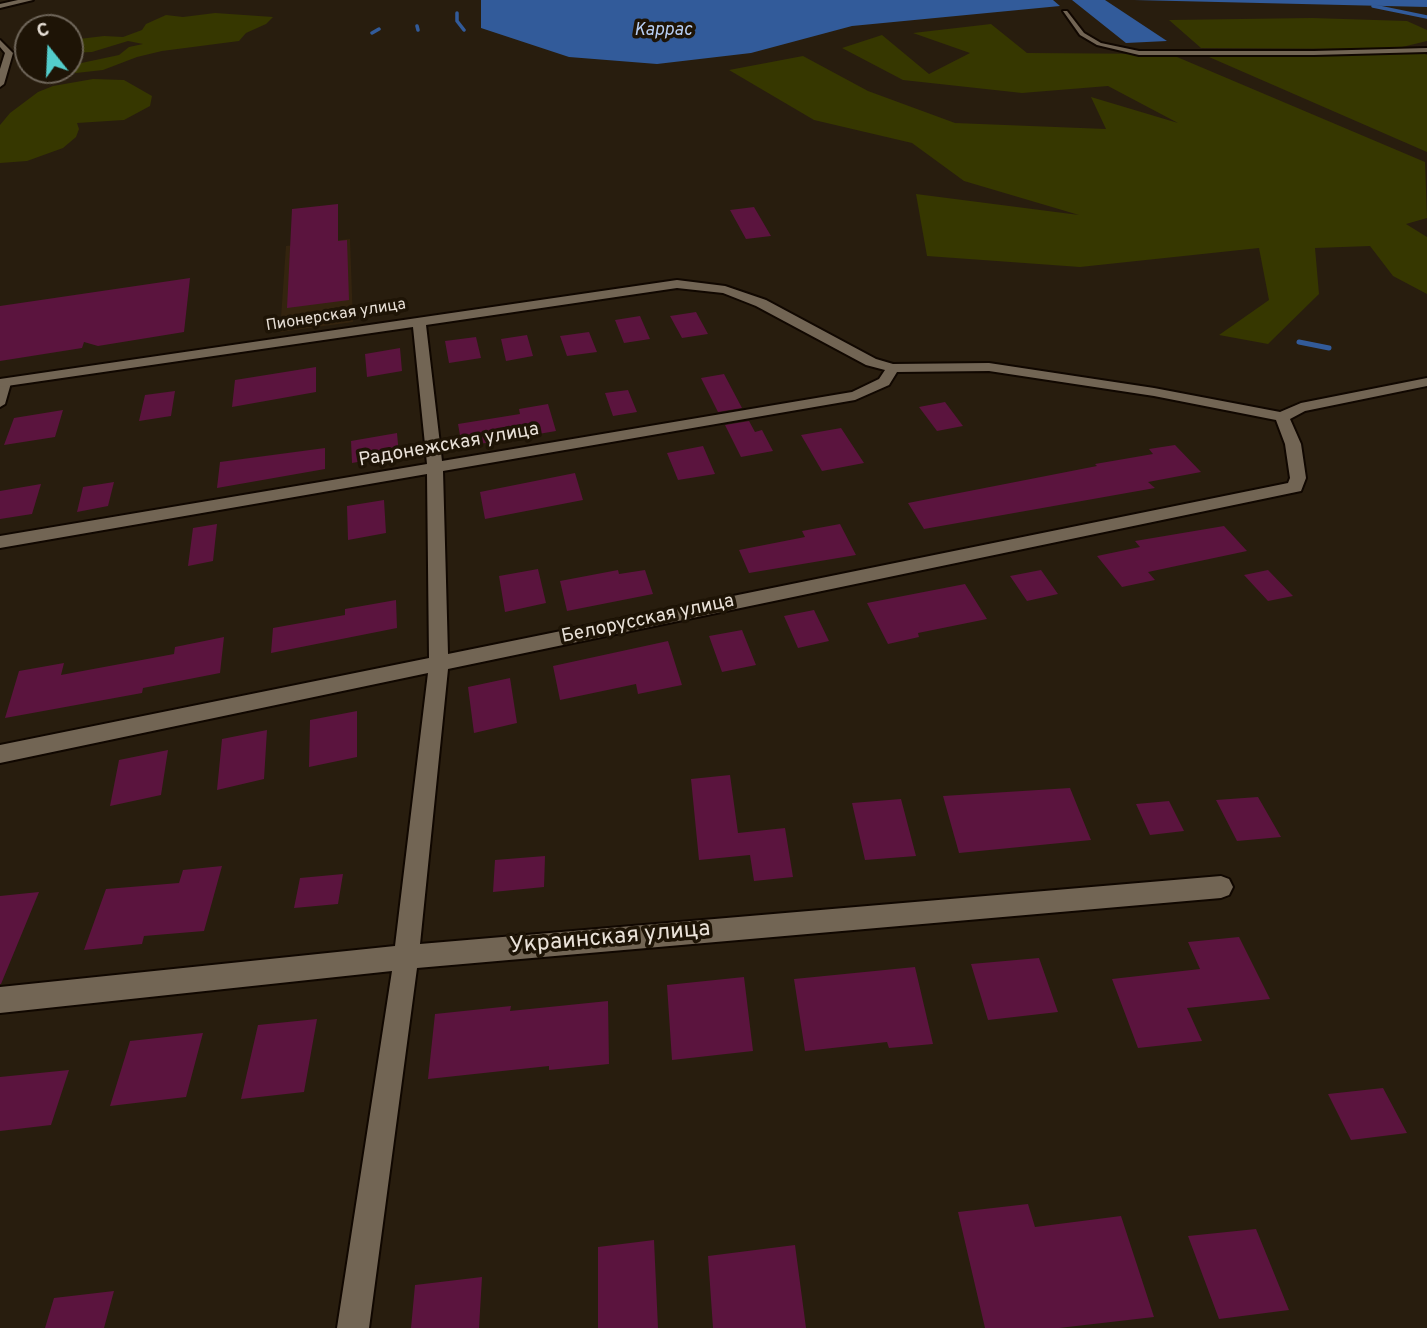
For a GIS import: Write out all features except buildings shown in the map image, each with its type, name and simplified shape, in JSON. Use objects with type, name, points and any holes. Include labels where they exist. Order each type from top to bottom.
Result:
[{"type":"street","points":[[2,6],[29,0]]},
{"type":"street","points":[[0,42],[9,53],[0,84]]},
{"type":"street","name":"Пионерская улица","points":[[3,383],[677,284],[725,290],[761,303],[872,362],[893,368]]},
{"type":"street","points":[[353,1328],[406,957],[439,663],[435,470],[419,321]]},
{"type":"street","points":[[893,368],[989,367],[1154,392],[1282,417],[1301,407],[1427,382]]},
{"type":"street","name":"Радонежская улица","points":[[0,542],[435,470],[855,396],[873,390],[884,382],[893,368]]},
{"type":"street","name":"Белорусская улица","points":[[0,754],[1295,486],[1298,478],[1293,444],[1282,417]]},
{"type":"street","name":"Украинская улица","points":[[0,1000],[406,957],[1221,887]]},
{"type":"lane","points":[[1065,12],[1082,34],[1099,44],[1139,53],[1314,54],[1427,50]]},
{"type":"lane","points":[[0,404],[3,383]]},
{"type":"shaded area","points":[[215,13],[273,17],[266,24],[246,33],[239,41],[162,51],[103,70],[84,72],[84,62],[119,55],[129,47],[143,44],[128,41],[84,52],[84,38],[123,37],[142,30],[146,24],[166,15],[183,17]]},
{"type":"shaded area","points":[[1312,18],[1407,21],[1427,30],[1427,41],[1394,49],[1201,48],[1169,20]]},
{"type":"shaded area","points":[[991,24],[1027,53],[1170,54],[1425,162],[1427,218],[1406,224],[1427,237],[1427,294],[1393,276],[1370,246],[1315,248],[1319,294],[1268,344],[1219,335],[1269,300],[1259,248],[1080,267],[927,256],[916,194],[1079,215],[964,181],[912,143],[814,120],[729,70],[803,56],[868,91],[955,123],[1106,129],[1091,97],[1178,123],[1108,86],[1022,93],[903,80],[842,48],[882,35],[929,74],[970,53],[913,33]]},
{"type":"shaded area","points":[[1427,55],[1427,152],[1209,57]]},
{"type":"shaded area","points":[[124,80],[152,96],[150,106],[124,120],[77,123],[79,129],[76,137],[63,148],[27,161],[0,163],[0,125],[10,113],[38,92],[64,84],[84,84],[84,81]]},
{"type":"shaded area","points":[[350,239],[353,322],[280,332],[286,246]]},
{"type":"water","name":"Каррас","points":[[481,0],[1053,0],[1060,6],[852,26],[751,53],[657,64],[569,57],[481,28]]},
{"type":"water","points":[[1072,0],[1105,0],[1167,41],[1126,43]]},
{"type":"water","points":[[1134,0],[1427,0],[1427,7]]},
{"type":"waterway","points":[[1373,6],[1427,17]]},
{"type":"waterway","points":[[457,13],[457,21],[464,30]]},
{"type":"waterway","points":[[417,26],[418,30]]},
{"type":"waterway","points":[[372,33],[379,29]]},
{"type":"waterway","points":[[1299,342],[1329,348]]}]
